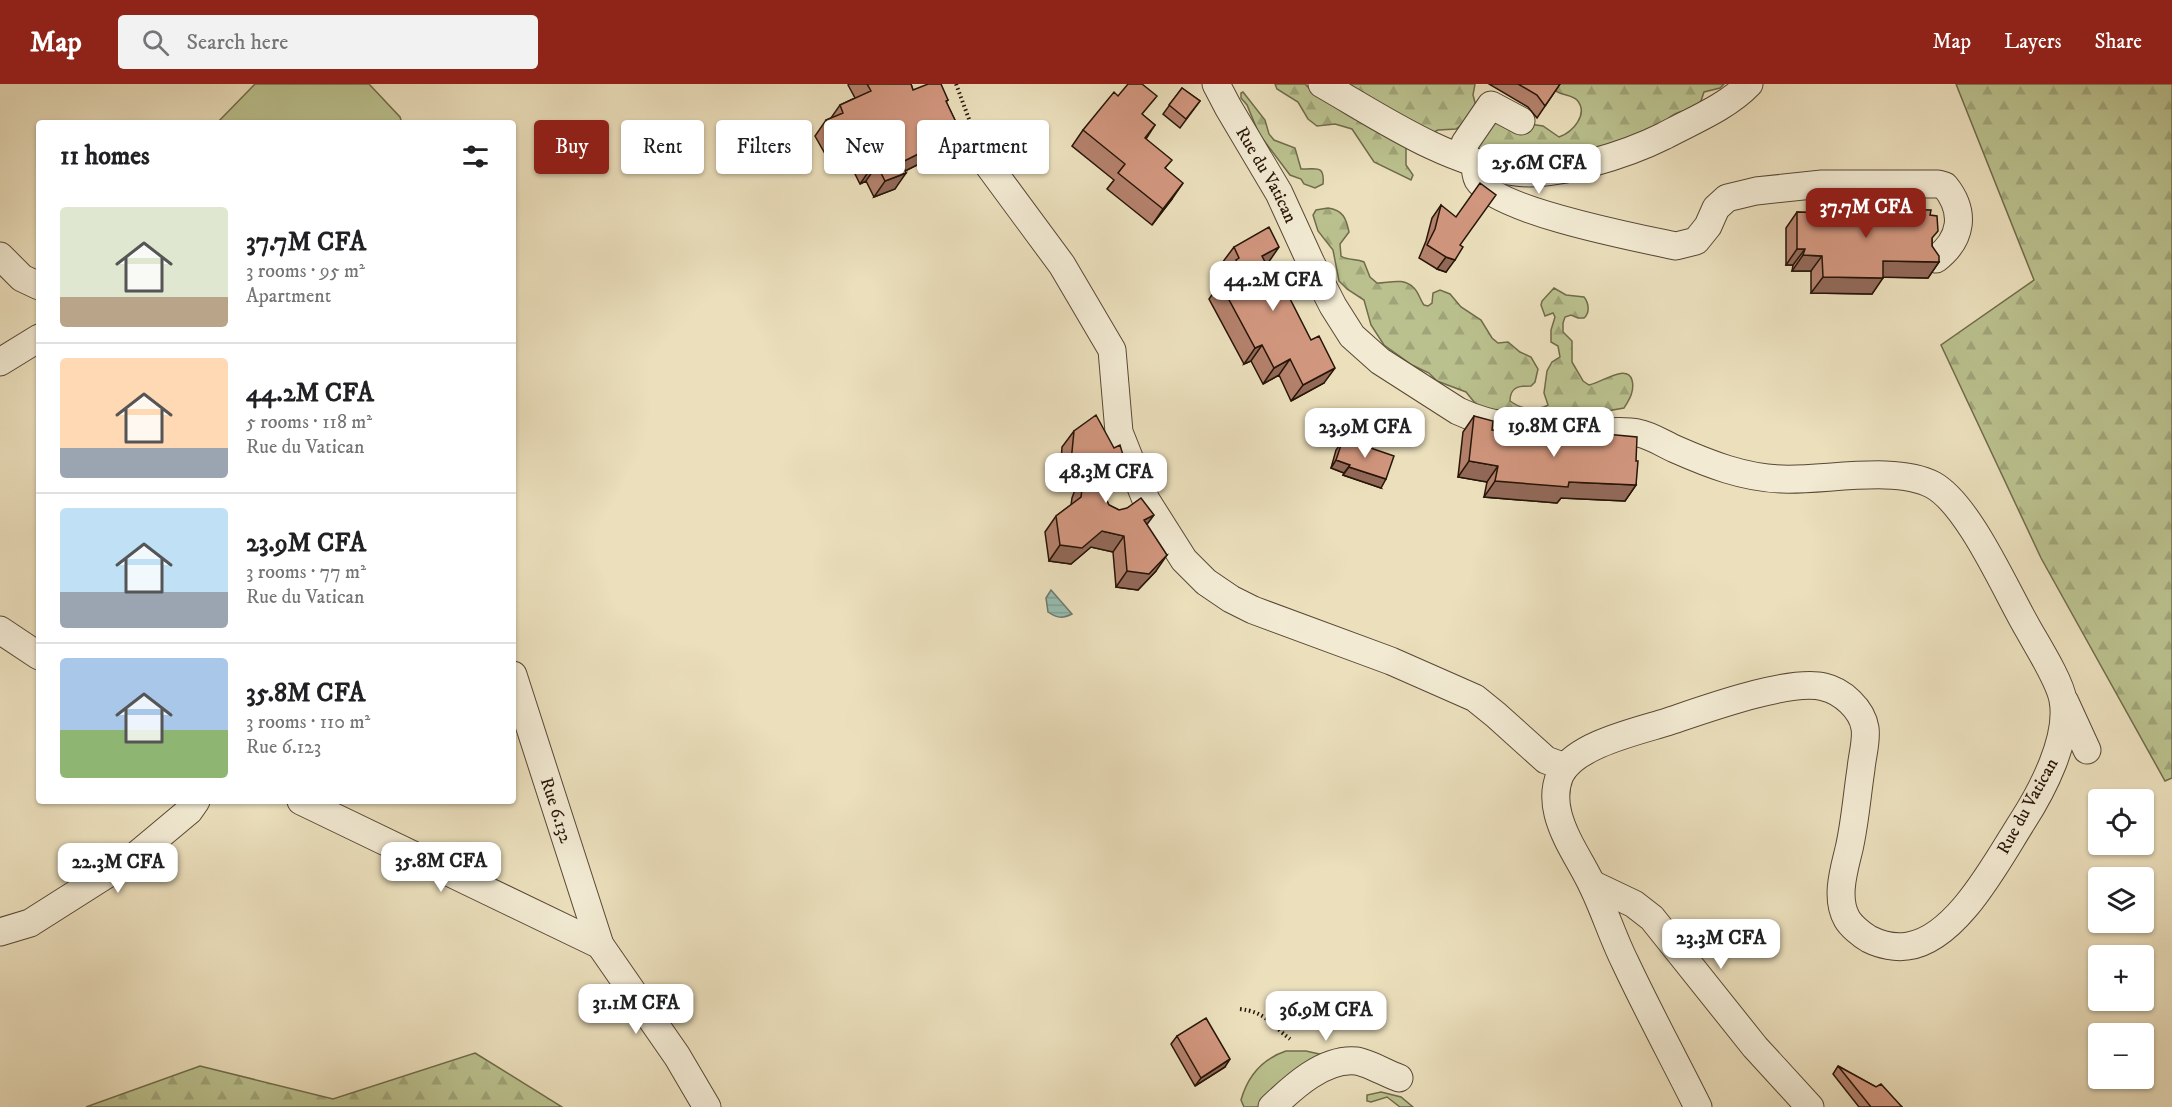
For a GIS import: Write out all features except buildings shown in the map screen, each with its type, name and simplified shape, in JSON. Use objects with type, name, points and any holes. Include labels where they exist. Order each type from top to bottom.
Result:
[{"type":"street","name":"Rue du Vatican","points":[[1216,84],[1279,193],[1333,306],[1352,336],[1380,361],[1458,411],[1506,426],[1579,433],[1640,433],[1714,466],[1743,474],[1780,480],[1884,474],[1934,485],[1957,508],[1990,557],[2064,698],[2063,728],[2056,755],[2028,812],[1988,875],[1960,915],[1928,940],[1903,948],[1881,944],[1863,935],[1846,918],[1841,882],[1850,845],[1865,728],[1859,714],[1845,697],[1835,690],[1809,684],[1793,686],[1711,707],[1606,742],[1588,750],[1565,767]]},
{"type":"street","points":[[1322,84],[1425,143],[1469,160],[1517,172],[1545,172],[1618,156],[1644,146],[1703,116],[1749,84]]},
{"type":"street","points":[[1521,121],[1491,105],[1465,143],[1469,160],[1479,181],[1495,194],[1545,215],[1676,246],[1696,240],[1708,226],[1716,208],[1727,198],[1756,191],[1822,184],[1938,184],[1945,186],[1957,205],[1958,229],[1947,251],[1936,259]]},
{"type":"street","points":[[995,174],[1062,265],[1112,350],[1119,432],[1146,500],[1184,560],[1206,582],[1230,599],[1253,610],[1390,661],[1475,698],[1546,760],[1565,767],[1559,776],[1556,789],[1557,808],[1564,832],[1592,884],[1623,959],[1698,1107]]},
{"type":"street","points":[[0,256],[21,278],[36,285]]},
{"type":"street","points":[[0,362],[36,340]]},
{"type":"street","points":[[0,630],[36,654]]},
{"type":"street","name":"Rue 6.132","points":[[516,684],[600,945]]},
{"type":"street","points":[[2064,698],[2087,750]]},
{"type":"street","points":[[0,932],[30,923],[134,857],[189,811],[194,804]]},
{"type":"street","points":[[307,804],[600,945],[677,1056],[707,1107]]},
{"type":"street","points":[[1592,884],[1634,904],[1652,918],[1755,1047],[1810,1107]]},
{"type":"street","points":[[1272,1107],[1290,1090],[1331,1063],[1357,1061],[1399,1078]]},
{"type":"path","points":[[956,84],[969,120]]},
{"type":"path","points":[[1240,1009],[1262,1014],[1290,1040]]},
{"type":"green space","points":[[255,84],[369,84],[401,120],[220,120]]},
{"type":"green space","points":[[1275,84],[1305,84],[1314,93],[1322,84],[1475,84],[1473,95],[1476,106],[1473,116],[1456,129],[1438,130],[1406,146],[1406,165],[1413,175],[1411,180],[1374,162],[1352,129],[1335,124],[1317,126],[1308,119],[1298,102],[1277,89]]},
{"type":"green space","points":[[1549,84],[1724,84],[1720,88],[1704,92],[1698,105],[1669,118],[1614,166],[1482,157],[1475,144],[1493,119],[1543,126],[1559,137],[1574,127],[1580,117],[1580,105],[1577,100],[1556,91]]},
{"type":"green space","points":[[1956,84],[2172,84],[2172,778],[2165,781],[2041,558],[1941,345],[2034,280]]},
{"type":"green space","points":[[1243,92],[1265,120],[1269,134],[1274,140],[1295,148],[1301,169],[1320,170],[1323,184],[1315,188],[1290,175],[1259,134],[1247,105],[1241,98]]},
{"type":"green space","points":[[1328,208],[1340,213],[1348,227],[1349,232],[1340,244],[1341,256],[1364,262],[1370,277],[1377,283],[1396,281],[1410,285],[1424,305],[1428,306],[1432,303],[1433,293],[1440,290],[1450,294],[1461,307],[1481,320],[1492,338],[1498,343],[1508,342],[1520,352],[1531,357],[1538,369],[1535,382],[1531,386],[1516,388],[1510,396],[1510,401],[1519,406],[1534,409],[1548,405],[1544,393],[1547,371],[1552,362],[1560,357],[1558,346],[1551,342],[1551,330],[1555,317],[1553,313],[1545,316],[1542,301],[1554,288],[1566,295],[1584,297],[1588,308],[1586,316],[1578,318],[1571,315],[1565,317],[1563,323],[1563,332],[1572,341],[1572,362],[1583,381],[1589,385],[1613,375],[1625,373],[1629,375],[1633,388],[1624,408],[1607,411],[1594,417],[1585,415],[1546,420],[1522,417],[1505,409],[1479,408],[1466,392],[1437,381],[1429,373],[1412,365],[1384,345],[1371,325],[1364,300],[1339,281],[1333,250],[1318,231],[1313,215],[1316,210]]},
{"type":"green space","points":[[1286,1051],[1306,1051],[1328,1056],[1264,1107],[1244,1107],[1241,1100],[1244,1091],[1257,1069],[1277,1054]]},
{"type":"green space","points":[[475,1053],[562,1107],[86,1107],[200,1066],[333,1099]]},
{"type":"green space","points":[[1381,1092],[1401,1097],[1413,1107],[1400,1107],[1387,1097],[1367,1101],[1367,1095]]},
{"type":"water","points":[[1051,590],[1072,614],[1060,617],[1048,612],[1046,598]]}]
